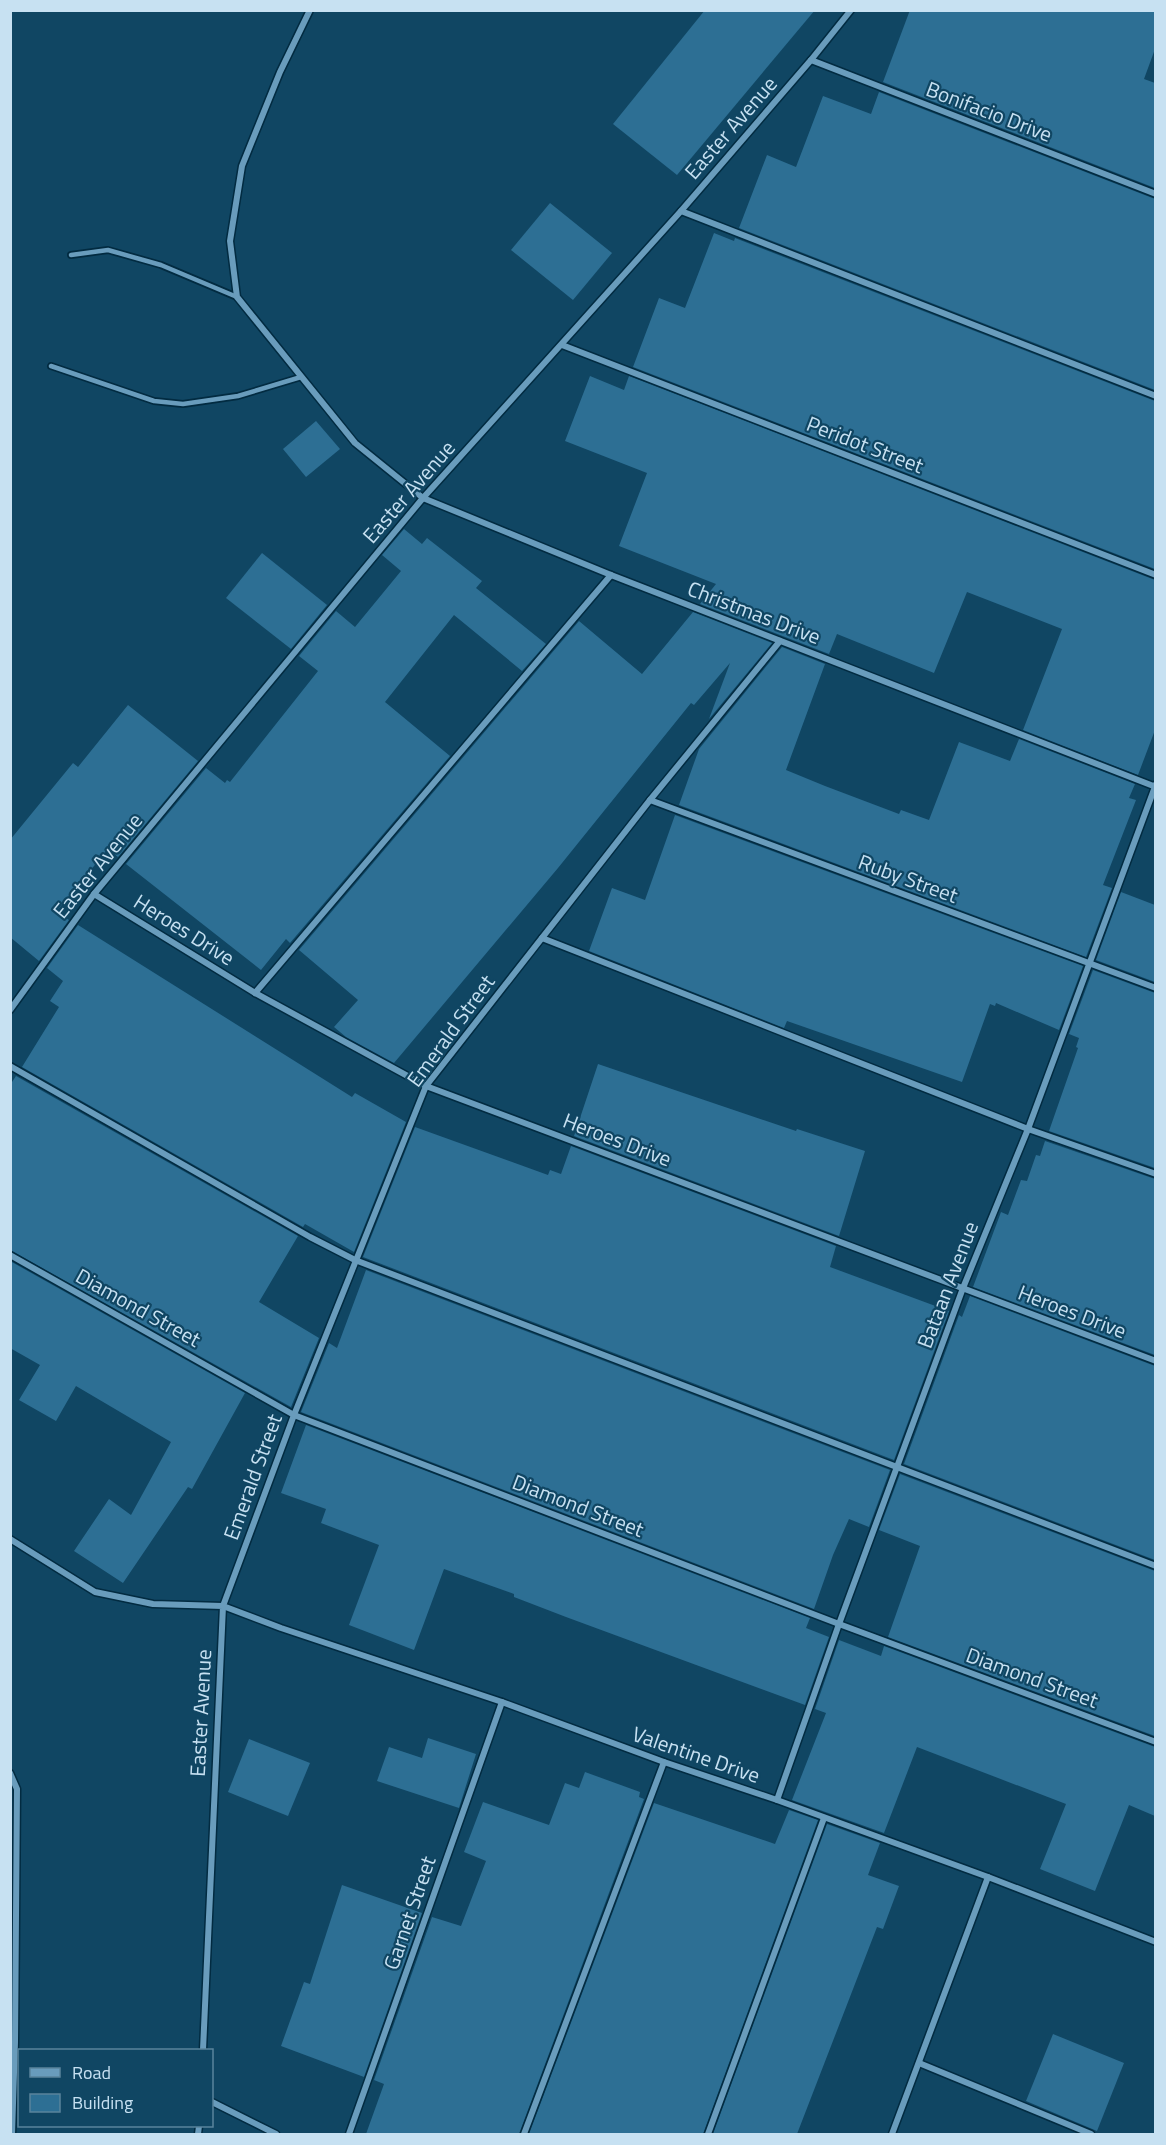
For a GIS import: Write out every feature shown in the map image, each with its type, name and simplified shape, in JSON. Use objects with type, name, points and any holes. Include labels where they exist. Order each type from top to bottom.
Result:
[{"type":"street","points":[[237,297],[230,241],[242,166],[280,72],[310,10]]},
{"type":"street","name":"Easter Avenue","points":[[10,1010],[94,894],[423,498],[681,211],[851,10]]},
{"type":"street","name":"Bonifacio Drive","points":[[811,60],[1155,194]]},
{"type":"street","points":[[681,211],[1155,396]]},
{"type":"street","name":"Christmas Drive","points":[[237,297],[355,443],[423,498],[780,641],[1155,786]]},
{"type":"street","name":"Peridot Street","points":[[562,345],[1155,575]]},
{"type":"street","points":[[255,993],[610,574]]},
{"type":"street","name":"Emerald Street","points":[[223,1606],[294,1414],[426,1086],[650,800],[780,641]]},
{"type":"street","name":"Bataan Avenue","points":[[777,1800],[839,1624],[963,1288],[1028,1129],[1155,786]]},
{"type":"street","name":"Ruby Street","points":[[650,800],[1155,988]]},
{"type":"street","name":"Heroes Drive","points":[[94,894],[255,993],[426,1086],[1155,1361]]},
{"type":"street","points":[[542,938],[1028,1129],[1155,1174]]},
{"type":"street","points":[[10,1066],[310,1237],[355,1260],[1155,1566]]},
{"type":"street","name":"Diamond Street","points":[[10,1255],[294,1414],[839,1624],[1155,1742]]},
{"type":"street","points":[[10,1539],[95,1592],[153,1604],[223,1606]]},
{"type":"street","name":"Easter Avenue","points":[[203,2049],[223,1606]]},
{"type":"street","name":"Valentine Drive","points":[[223,1606],[777,1800],[988,1877],[1155,1942]]},
{"type":"street","name":"Garnet Street","points":[[349,2134],[501,1702]]},
{"type":"street","points":[[524,2134],[664,1762]]},
{"type":"street","points":[[10,1773],[17,1789],[12,2134]]},
{"type":"street","points":[[708,2134],[824,1818]]},
{"type":"street","points":[[892,2134],[988,1877]]},
{"type":"street","points":[[919,2064],[1091,2134]]},
{"type":"street","points":[[213,2102],[276,2134]]},
{"type":"lane","points":[[71,255],[108,250],[161,265],[237,297]]},
{"type":"lane","points":[[51,366],[154,401],[183,404],[238,396],[301,377]]},
{"type":"building","points":[[705,10],[815,10],[677,175],[613,124]]},
{"type":"building","points":[[910,10],[1155,10],[1155,49],[1144,79],[1155,83],[1155,188],[883,82]]},
{"type":"building","points":[[879,92],[1155,199],[1155,390],[739,228],[767,155],[796,167],[823,96],[871,114]]},
{"type":"building","points":[[550,203],[612,253],[573,300],[511,250]]},
{"type":"building","points":[[714,233],[734,241],[735,238],[1155,401],[1155,569],[633,367],[659,298],[685,308]]},
{"type":"building","points":[[590,376],[624,390],[629,376],[1155,580],[1155,730],[1138,775],[1023,730],[1062,629],[967,592],[934,673],[837,634],[829,654],[700,604],[716,584],[619,546],[647,473],[565,441]]},
{"type":"building","points":[[316,421],[340,449],[306,477],[283,449]]},
{"type":"building","points":[[404,529],[422,544],[427,538],[482,581],[476,588],[546,644],[522,671],[454,615],[385,702],[450,756],[290,943],[286,939],[261,970],[126,864],[206,768],[225,783],[227,780],[230,782],[318,671],[299,656],[336,611],[355,627],[401,571],[382,555]]},
{"type":"building","points":[[262,553],[327,605],[291,649],[226,598]]},
{"type":"building","points":[[693,612],[772,643],[709,719],[730,663],[694,705],[691,703],[558,868],[394,1063],[346,1037],[334,1027],[358,1000],[299,950],[579,621],[642,674]]},
{"type":"building","points":[[782,647],[825,664],[786,770],[825,786],[899,814],[901,810],[929,820],[959,742],[1010,761],[1019,739],[1135,784],[1129,798],[1136,800],[1103,885],[1112,888],[1086,957],[679,805],[699,749]]},
{"type":"building","points":[[128,705],[198,761],[118,857],[108,849],[56,912],[69,920],[39,961],[10,937],[10,840],[73,763],[78,767]]},
{"type":"building","points":[[675,815],[1083,966],[1059,1030],[996,1003],[995,1006],[990,1004],[962,1082],[787,1021],[784,1028],[589,951],[612,888],[645,900]]},
{"type":"building","points":[[1121,892],[1155,905],[1155,982],[1096,960]]},
{"type":"building","points":[[78,925],[352,1097],[355,1093],[406,1122],[354,1252],[305,1224],[303,1227],[22,1067],[59,1007],[50,1001],[63,981],[47,968]]},
{"type":"building","points":[[1093,970],[1155,993],[1155,1168],[1049,1131],[1078,1048],[1076,1047],[1079,1038],[1069,1034]]},
{"type":"building","points":[[598,1064],[796,1131],[797,1129],[865,1151],[839,1236],[574,1136]]},
{"type":"building","points":[[16,1076],[298,1236],[259,1302],[319,1338],[291,1407],[10,1250],[10,1085]]},
{"type":"building","points":[[415,1127],[548,1175],[550,1170],[561,1174],[571,1146],[836,1246],[830,1267],[949,1311],[894,1460],[363,1257]]},
{"type":"building","points":[[1045,1141],[1155,1179],[1155,1355],[973,1287],[1001,1212],[1008,1215],[1021,1180],[1027,1181],[1036,1155],[1040,1156]]},
{"type":"building","points":[[10,1261],[245,1393],[192,1489],[188,1487],[123,1583],[74,1551],[109,1499],[131,1515],[171,1442],[76,1386],[56,1421],[19,1400],[40,1365],[10,1348]]},
{"type":"building","points":[[366,1270],[890,1470],[869,1527],[849,1519],[833,1555],[814,1609],[301,1412],[329,1343],[337,1348]]},
{"type":"building","points":[[970,1296],[1155,1366],[1155,1560],[904,1464],[959,1315],[962,1317]]},
{"type":"building","points":[[306,1425],[810,1618],[806,1628],[829,1637],[805,1705],[566,1617],[514,1597],[514,1594],[444,1569],[414,1650],[349,1625],[379,1545],[321,1523],[326,1509],[281,1493]]},
{"type":"building","points":[[900,1474],[1155,1571],[1155,1736],[888,1637],[920,1546],[879,1530]]},
{"type":"building","points":[[839,1640],[881,1656],[884,1646],[1155,1747],[1155,1816],[1129,1805],[1095,1891],[1040,1869],[1066,1804],[917,1747],[884,1833],[792,1800],[826,1713],[815,1709]]},
{"type":"building","points":[[428,1738],[476,1754],[459,1808],[377,1781],[389,1747],[422,1758]]},
{"type":"building","points":[[249,1739],[310,1763],[288,1816],[228,1792]]},
{"type":"building","points":[[585,1772],[640,1792],[639,1797],[644,1799],[519,2134],[366,2134],[384,2084],[374,2080],[432,1917],[461,1926],[486,1861],[464,1852],[483,1802],[549,1825],[565,1783],[579,1788]]},
{"type":"building","points":[[654,1803],[775,1844],[789,1810],[818,1820],[703,2134],[529,2134]]},
{"type":"building","points":[[827,1824],[880,1843],[868,1875],[899,1886],[883,1929],[877,1927],[797,2134],[713,2134]]},
{"type":"building","points":[[342,1885],[422,1913],[364,2077],[281,2046],[304,1982],[310,1984]]},
{"type":"building","points":[[1053,2034],[1124,2063],[1097,2131],[1026,2101]]}]
